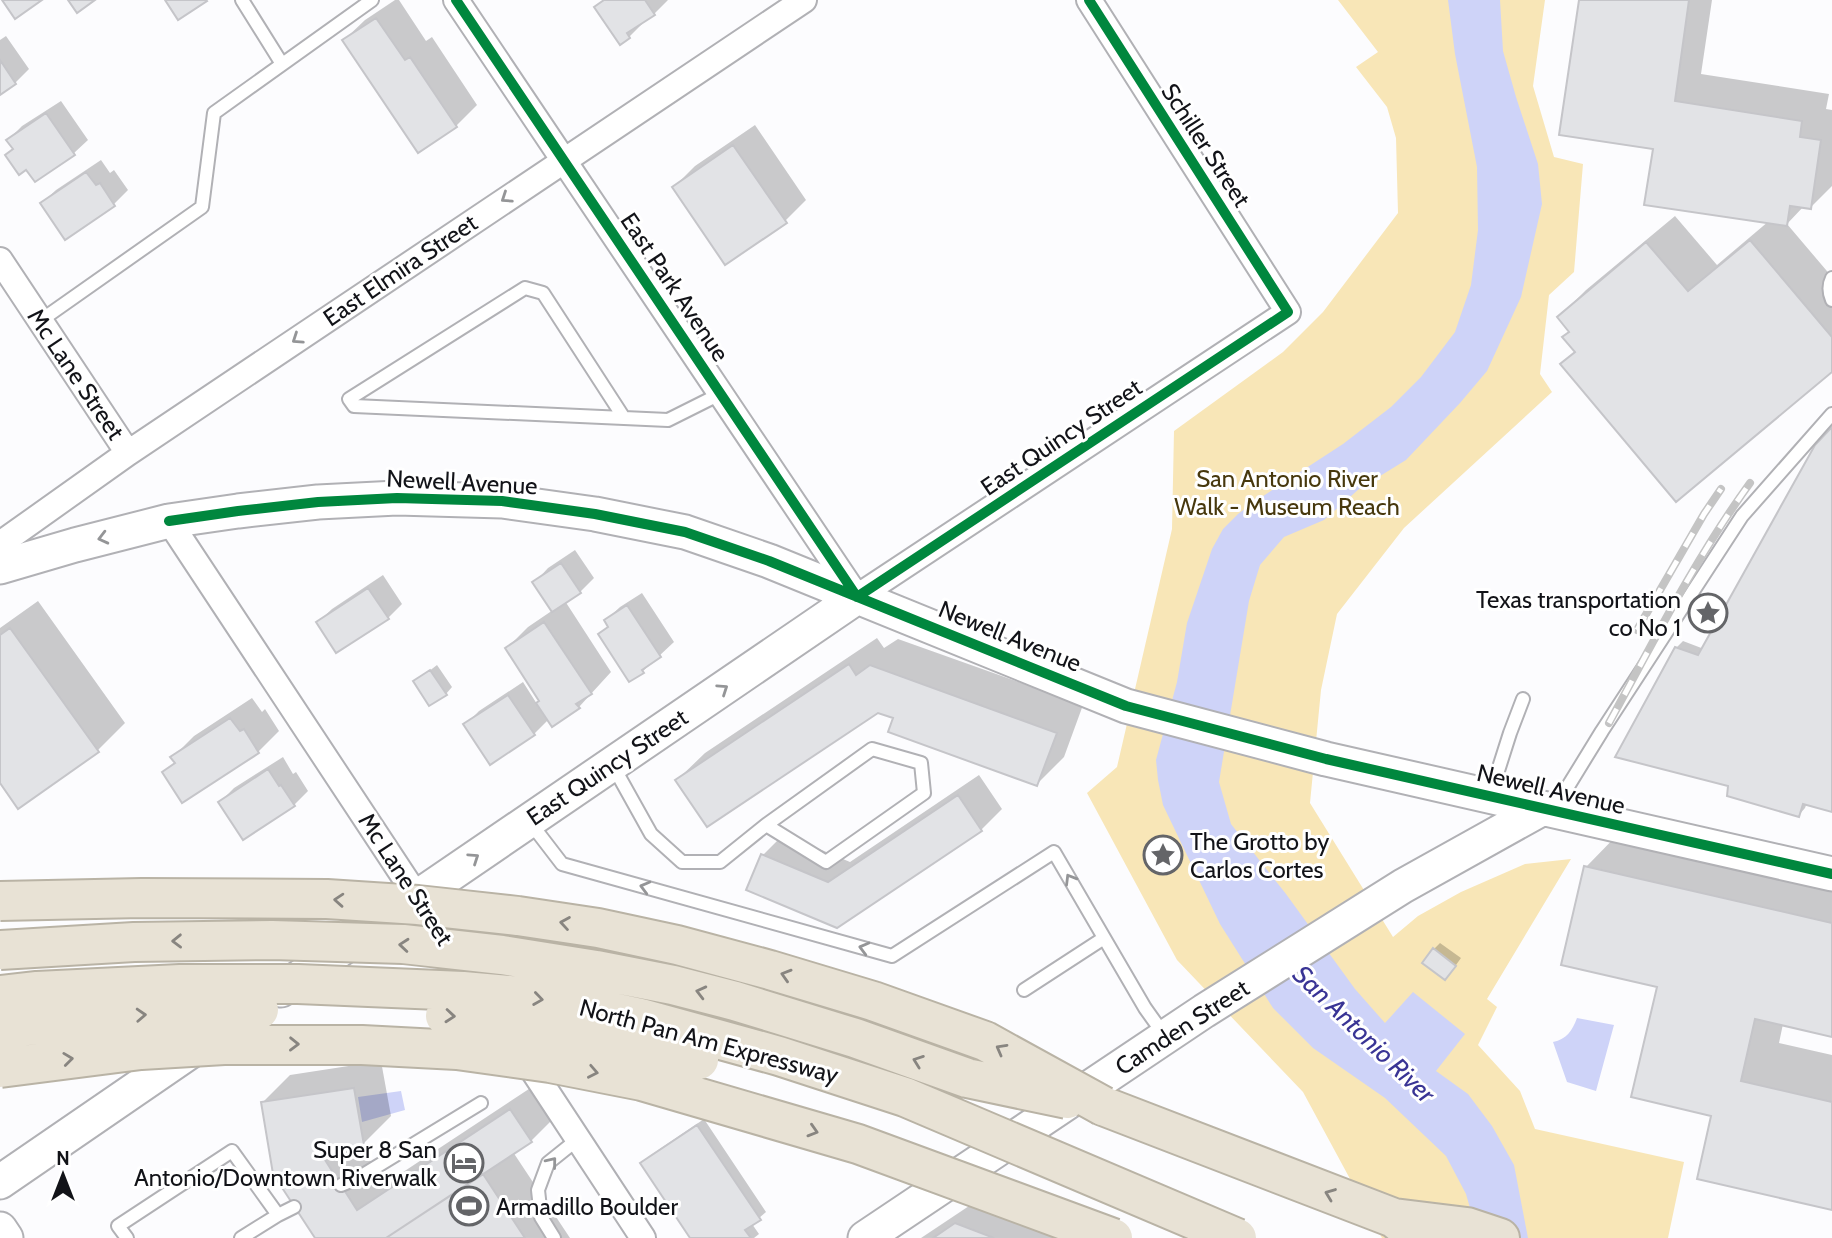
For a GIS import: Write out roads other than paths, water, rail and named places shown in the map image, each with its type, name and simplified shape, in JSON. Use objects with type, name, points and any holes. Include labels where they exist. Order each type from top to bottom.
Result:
[{"type":"highway","name":"North Pan Am Expressway","points":[[0,901],[129,898],[327,899],[418,905],[518,916],[690,948],[886,1006],[985,1041],[1103,1106],[1406,1228],[1467,1227],[1500,1238]]},
{"type":"highway","name":"North Pan Am Expressway","points":[[0,950],[134,942],[272,940],[402,944],[502,955],[673,985],[855,1038],[967,1078],[1103,1106]]},
{"type":"highway","name":"North Pan Am Expressway","points":[[0,995],[154,985],[298,984],[463,991],[580,1004],[779,1056],[905,1097],[1229,1235]]},
{"type":"highway","name":"North Pan Am Expressway","points":[[0,1030],[108,1016],[214,1011],[332,1010],[486,1019],[574,1033],[668,1052],[775,1080],[1229,1235]]},
{"type":"highway","points":[[0,1068],[141,1050],[223,1045],[362,1045],[457,1051],[550,1063],[642,1081],[858,1144],[1112,1238]]},
{"type":"highway","points":[[858,1144],[1079,1238]]},
{"type":"main road","name":"Newell Avenue","points":[[0,567],[170,521],[318,502],[397,498],[502,501],[595,513],[685,532],[769,561],[1126,706],[1326,758],[1832,874]]},
{"type":"main road","name":"East Quincy Street","points":[[0,1182],[858,597]]},
{"type":"main road","name":"Camden Street","points":[[865,1238],[1204,1011],[1403,886],[1543,808]]},
{"type":"main road","points":[[0,1229],[6,1238]]},
{"type":"street","name":"East Park Avenue","points":[[456,0],[858,597]]},
{"type":"street","name":"East Elmira Street","points":[[0,544],[128,453],[804,0]]},
{"type":"street","name":"Schiller Street","points":[[1089,0],[1288,312]]},
{"type":"street","name":"Mc Lane Street","points":[[0,260],[128,453]]},
{"type":"street","name":"East Quincy Street","points":[[858,597],[1288,312]]},
{"type":"street","name":"Mc Lane Street","points":[[170,521],[643,1238]]},
{"type":"lane","points":[[242,0],[282,64]]},
{"type":"lane","points":[[40,321],[202,207],[214,113],[372,0]]},
{"type":"lane","points":[[1832,278],[1829,284],[1832,300]]},
{"type":"lane","points":[[624,418],[543,293],[524,288],[349,399],[354,406],[668,420],[722,393]]},
{"type":"lane","points":[[1543,808],[1557,800],[1567,788],[1742,516],[1832,414]]},
{"type":"lane","points":[[1490,797],[1523,699]]},
{"type":"lane","points":[[611,764],[651,834],[682,862],[720,862],[766,825],[872,749],[921,763],[924,793],[826,862],[766,825]]},
{"type":"lane","points":[[529,820],[562,864],[892,956],[1054,852],[1165,1037]]},
{"type":"lane","points":[[1024,990],[1104,938]]},
{"type":"lane","points":[[341,1185],[358,1178],[481,1103]]},
{"type":"lane","points":[[554,1238],[541,1217],[538,1190],[548,1163],[578,1139]]},
{"type":"lane","points":[[127,1238],[118,1226],[232,1151],[278,1216]]},
{"type":"lane","points":[[241,1238],[295,1207]]},
{"type":"water","name":"San Antonio River","points":[[1448,0],[1500,0],[1503,51],[1538,164],[1542,204],[1521,297],[1487,371],[1406,460],[1359,489],[1324,520],[1284,537],[1260,565],[1249,601],[1219,782],[1231,824],[1355,989],[1385,1023],[1413,992],[1465,1034],[1436,1071],[1468,1094],[1492,1126],[1514,1165],[1528,1238],[1473,1238],[1474,1222],[1466,1194],[1446,1156],[1385,1098],[1313,1048],[1273,1008],[1220,924],[1163,805],[1156,760],[1177,682],[1187,623],[1212,549],[1223,529],[1254,502],[1343,444],[1391,407],[1421,377],[1455,332],[1471,285],[1478,230],[1477,167],[1455,54]]},
{"type":"water","points":[[1577,1018],[1614,1025],[1596,1091],[1567,1082],[1553,1042],[1568,1034]]},
{"type":"water","points":[[401,1091],[405,1110],[362,1122],[358,1097]]},
{"type":"railway","points":[[1609,723],[1693,571],[1750,483]]},
{"type":"railway","points":[[1637,630],[1721,489]]},
{"type":"place","name":"Texas transportation co No 1","points":[[1708,613]]},
{"type":"place","name":"The Grotto by Carlos Cortes","points":[[1163,855]]},
{"type":"place","name":"Super 8 San Antonio/Downtown Riverwalk","points":[[464,1163]]},
{"type":"place","name":"Armadillo Boulder","points":[[469,1206]]},
{"type":"park label","name":"San Antonio River Walk - Museum Reach","points":[[1287,492]]}]
